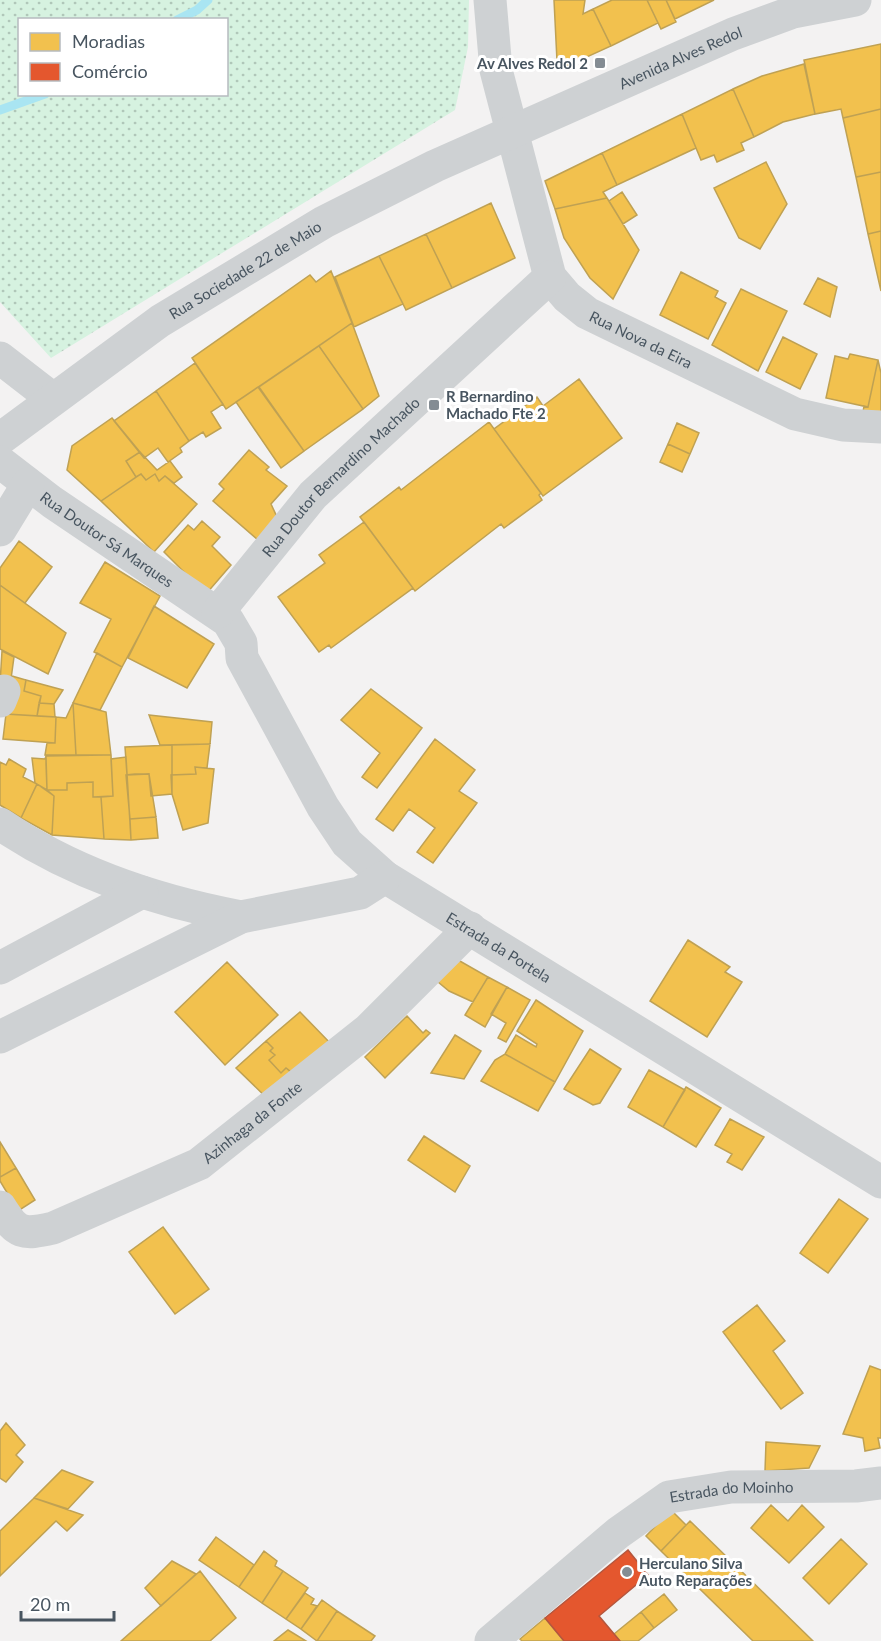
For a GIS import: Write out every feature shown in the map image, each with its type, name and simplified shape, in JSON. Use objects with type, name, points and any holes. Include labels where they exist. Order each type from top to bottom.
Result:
[{"type":"street","name":"Rua Nova da Eira","points":[[490,0],[496,70],[510,134],[550,277],[567,297],[587,313],[795,414],[843,424],[881,427]]},
{"type":"street","name":"Avenida Alves Redol","points":[[510,134],[792,6],[855,0]]},
{"type":"street","name":"Rua Sociedade 22 de Maio","points":[[0,439],[160,321],[324,222],[435,166],[510,134]]},
{"type":"street","name":"Rua Doutor Bernardino Machado","points":[[218,612],[313,495],[550,277]]},
{"type":"street","points":[[0,358],[52,399]]},
{"type":"street","name":"Rua Doutor Sá Marques","points":[[0,462],[28,484],[218,612]]},
{"type":"street","points":[[0,530],[28,484]]},
{"type":"street","name":"Estrada da Portela","points":[[218,612],[228,621],[241,643],[242,658],[323,807],[347,843],[385,878],[881,1182]]},
{"type":"street","points":[[12,833],[82,871],[193,908],[241,917]]},
{"type":"street","points":[[0,1037],[241,917],[360,893],[385,878]]},
{"type":"street","points":[[0,968],[142,892]]},
{"type":"street","name":"Azinhaga da Fonte","points":[[0,1207],[19,1230],[30,1233],[53,1228],[199,1164],[368,1030],[470,928]]},
{"type":"street","name":"Estrada do Moinho","points":[[491,1641],[618,1533],[669,1497],[731,1487],[856,1486],[881,1483]]},
{"type":"green space","points":[[0,0],[469,0],[468,47],[455,110],[51,358],[0,302]]},
{"type":"building: Moradias","points":[[554,0],[585,0],[583,14],[593,9],[611,46],[565,67],[557,61]]},
{"type":"building: Moradias","points":[[612,0],[647,0],[658,23],[611,46],[593,9]]},
{"type":"building: Moradias","points":[[647,0],[666,0],[676,22],[661,29]]},
{"type":"building: Moradias","points":[[666,0],[714,0],[675,19]]},
{"type":"building: Moradias","points":[[881,44],[881,109],[843,118],[841,109],[815,114],[804,60]]},
{"type":"building: Moradias","points":[[804,64],[815,114],[783,122],[754,137],[733,89],[762,76]]},
{"type":"building: Moradias","points":[[733,89],[754,137],[741,143],[744,150],[717,162],[714,155],[701,160],[682,114]]},
{"type":"building: Moradias","points":[[881,109],[881,172],[856,177],[843,118]]},
{"type":"building: Moradias","points":[[682,114],[696,148],[617,185],[602,153]]},
{"type":"building: Moradias","points":[[602,153],[617,185],[603,192],[607,198],[555,209],[545,181]]},
{"type":"building: Moradias","points":[[766,162],[787,204],[760,249],[739,238],[714,188]]},
{"type":"building: Moradias","points":[[881,172],[881,231],[868,234],[856,177]]},
{"type":"building: Moradias","points":[[622,192],[637,215],[623,224],[609,201]]},
{"type":"building: Moradias","points":[[607,198],[639,250],[613,299],[590,278],[564,238],[555,209]]},
{"type":"building: Moradias","points":[[491,203],[515,258],[452,288],[426,234]]},
{"type":"building: Moradias","points":[[881,231],[881,291],[868,234]]},
{"type":"building: Moradias","points":[[426,234],[452,288],[406,310],[379,256]]},
{"type":"building: Moradias","points":[[379,256],[403,304],[354,327],[335,277]]},
{"type":"building: Moradias","points":[[331,271],[352,323],[226,409],[192,358],[310,275],[316,282]]},
{"type":"building: Moradias","points":[[681,272],[718,291],[715,297],[726,303],[708,339],[660,315]]},
{"type":"building: Moradias","points":[[818,278],[837,287],[830,317],[804,304]]},
{"type":"building: Moradias","points":[[741,289],[787,311],[758,371],[712,345]]},
{"type":"building: Moradias","points":[[352,323],[379,396],[363,409],[319,346]]},
{"type":"building: Moradias","points":[[783,337],[817,354],[800,389],[766,372]]},
{"type":"building: Moradias","points":[[319,346],[363,409],[304,451],[259,387]]},
{"type":"building: Moradias","points":[[850,354],[878,360],[868,407],[826,398],[835,356],[848,359]]},
{"type":"building: Moradias","points":[[878,360],[881,373],[881,414],[863,412],[864,406],[868,407]]},
{"type":"building: Moradias","points":[[195,363],[223,404],[211,412],[221,428],[206,437],[203,432],[189,441],[156,391]]},
{"type":"building: Moradias","points":[[579,379],[622,438],[543,496],[494,429],[537,397],[543,406]]},
{"type":"building: Moradias","points":[[258,387],[304,451],[281,468],[236,402]]},
{"type":"building: Moradias","points":[[156,391],[189,441],[180,448],[182,452],[168,462],[158,448],[144,458],[114,421]]},
{"type":"building: Moradias","points":[[112,418],[140,452],[126,461],[136,477],[101,501],[67,470],[72,446]]},
{"type":"building: Moradias","points":[[489,422],[541,493],[539,495],[542,500],[504,528],[501,524],[415,591],[360,517],[399,487],[401,490]]},
{"type":"building: Moradias","points":[[677,423],[699,433],[690,454],[668,444]]},
{"type":"building: Moradias","points":[[668,444],[690,454],[682,472],[660,462]]},
{"type":"building: Moradias","points":[[249,450],[269,467],[266,470],[287,486],[271,504],[277,517],[258,540],[213,501],[224,489],[219,484]]},
{"type":"building: Moradias","points":[[140,452],[157,470],[170,461],[182,477],[174,483],[165,476],[159,481],[155,474],[146,480],[141,474],[136,477],[126,461]]},
{"type":"building: Moradias","points":[[141,474],[146,480],[155,474],[159,481],[165,476],[197,504],[154,552],[101,501]]},
{"type":"building: Moradias","points":[[202,521],[220,537],[212,546],[231,565],[206,594],[164,552],[188,525],[194,530]]},
{"type":"building: Moradias","points":[[364,522],[413,588],[331,648],[329,645],[319,652],[278,597],[325,563],[319,555]]},
{"type":"building: Moradias","points":[[19,541],[52,567],[25,603],[0,585],[0,568]]},
{"type":"building: Moradias","points":[[105,562],[160,596],[122,667],[94,652],[111,619],[80,603]]},
{"type":"building: Moradias","points":[[0,585],[66,633],[48,674],[0,649]]},
{"type":"building: Moradias","points":[[154,606],[214,644],[187,688],[128,658]]},
{"type":"building: Moradias","points":[[2,651],[14,657],[10,686],[0,684]]},
{"type":"building: Moradias","points":[[97,653],[122,667],[100,710],[73,703]]},
{"type":"building: Moradias","points":[[12,676],[26,680],[24,691],[41,696],[37,716],[6,714]]},
{"type":"building: Moradias","points":[[26,680],[63,690],[54,704],[39,703],[41,696],[24,691]]},
{"type":"building: Moradias","points":[[371,689],[422,728],[377,788],[362,777],[380,753],[341,720]]},
{"type":"building: Moradias","points":[[39,703],[54,704],[55,717],[37,716]]},
{"type":"building: Moradias","points":[[73,703],[76,755],[45,755],[47,743],[55,743],[56,717],[66,718]]},
{"type":"building: Moradias","points":[[73,703],[106,712],[111,755],[76,755]]},
{"type":"building: Moradias","points":[[6,714],[56,717],[55,743],[3,739]]},
{"type":"building: Moradias","points":[[149,715],[212,722],[210,744],[160,745]]},
{"type":"building: Moradias","points":[[435,739],[475,770],[459,791],[477,803],[433,863],[417,852],[435,828],[409,809],[393,831],[376,819]]},
{"type":"building: Moradias","points":[[210,744],[207,768],[195,767],[196,774],[172,775],[172,745]]},
{"type":"building: Moradias","points":[[172,745],[172,794],[151,796],[149,774],[127,775],[125,747]]},
{"type":"building: Moradias","points":[[111,755],[113,796],[93,797],[93,782],[67,783],[67,790],[47,790],[46,756]]},
{"type":"building: Moradias","points":[[46,756],[47,790],[35,783],[32,758],[45,759]]},
{"type":"building: Moradias","points":[[126,757],[131,840],[104,839],[101,797],[113,796],[111,759]]},
{"type":"building: Moradias","points":[[9,759],[26,769],[23,777],[37,784],[21,818],[0,805],[0,762],[6,765]]},
{"type":"building: Moradias","points":[[195,767],[214,769],[208,823],[183,830],[172,794],[171,775],[196,774]]},
{"type":"building: Moradias","points":[[149,774],[156,817],[130,819],[126,775]]},
{"type":"building: Moradias","points":[[93,782],[93,797],[101,797],[104,839],[52,835],[54,796],[47,790],[67,790],[67,783]]},
{"type":"building: Moradias","points":[[37,784],[54,796],[52,835],[21,818]]},
{"type":"building: Moradias","points":[[156,817],[158,838],[131,840],[130,819]]},
{"type":"building: Moradias","points":[[688,940],[730,967],[725,972],[742,982],[707,1037],[650,1001]]},
{"type":"building: Moradias","points":[[451,956],[488,977],[473,1002],[449,991],[432,977]]},
{"type":"building: Moradias","points":[[227,962],[278,1015],[225,1065],[175,1012]]},
{"type":"building: Moradias","points":[[488,977],[507,987],[485,1027],[465,1015]]},
{"type":"building: Moradias","points":[[507,987],[530,1000],[506,1042],[498,1038],[506,1023],[491,1014]]},
{"type":"building: Moradias","points":[[536,1000],[583,1031],[555,1082],[505,1054],[516,1035],[536,1047],[537,1044],[517,1031]]},
{"type":"building: Moradias","points":[[300,1012],[335,1048],[291,1072],[286,1068],[281,1073],[269,1060],[275,1055],[270,1051],[273,1048],[266,1041]]},
{"type":"building: Moradias","points":[[407,1016],[423,1033],[426,1030],[430,1033],[385,1078],[365,1057]]},
{"type":"building: Moradias","points":[[455,1035],[481,1051],[464,1079],[431,1073]]},
{"type":"building: Moradias","points":[[266,1041],[273,1048],[270,1051],[275,1055],[269,1060],[281,1073],[286,1068],[291,1072],[270,1101],[236,1068]]},
{"type":"building: Moradias","points":[[590,1049],[621,1069],[600,1103],[593,1105],[564,1089]]},
{"type":"building: Moradias","points":[[505,1054],[555,1082],[538,1111],[481,1081],[495,1060]]},
{"type":"building: Moradias","points":[[649,1070],[685,1090],[663,1127],[628,1107]]},
{"type":"building: Moradias","points":[[686,1087],[721,1108],[696,1147],[663,1127]]},
{"type":"building: Moradias","points":[[730,1119],[764,1137],[742,1170],[727,1162],[732,1154],[715,1145]]},
{"type":"building: Moradias","points":[[424,1136],[470,1166],[455,1192],[408,1160]]},
{"type":"building: Moradias","points":[[0,1142],[16,1168],[0,1177]]},
{"type":"building: Moradias","points":[[16,1168],[35,1200],[18,1211],[0,1181],[0,1177]]},
{"type":"building: Moradias","points":[[839,1199],[868,1219],[828,1273],[800,1253]]},
{"type":"building: Moradias","points":[[163,1227],[209,1289],[175,1314],[129,1252]]},
{"type":"building: Moradias","points":[[757,1305],[785,1341],[773,1351],[803,1393],[781,1409],[723,1332]]},
{"type":"building: Moradias","points":[[870,1366],[881,1370],[881,1438],[878,1438],[880,1448],[865,1451],[863,1438],[843,1434]]},
{"type":"building: Moradias","points":[[6,1423],[25,1445],[16,1455],[23,1462],[6,1482],[0,1478],[0,1431]]},
{"type":"building: Moradias","points":[[766,1442],[820,1446],[809,1468],[765,1471]]},
{"type":"building: Moradias","points":[[62,1470],[93,1482],[68,1509],[34,1498]]},
{"type":"building: Moradias","points":[[34,1498],[83,1515],[67,1531],[56,1521],[0,1576],[0,1531]]},
{"type":"building: Moradias","points":[[771,1505],[788,1521],[802,1505],[824,1527],[789,1563],[751,1528]]},
{"type":"building: Moradias","points":[[671,1510],[686,1525],[661,1551],[646,1536]]},
{"type":"building: Moradias","points":[[690,1521],[813,1641],[753,1641],[661,1551]]},
{"type":"building: Moradias","points":[[216,1537],[254,1565],[239,1587],[199,1560]]},
{"type":"building: Moradias","points":[[841,1539],[867,1564],[829,1604],[803,1578]]},
{"type":"building: Moradias","points":[[264,1551],[277,1561],[275,1566],[283,1571],[262,1603],[239,1587]]},
{"type":"building: Moradias","points":[[172,1561],[196,1574],[161,1606],[145,1588]]},
{"type":"building: Moradias","points":[[200,1571],[236,1618],[210,1641],[121,1641]]},
{"type":"building: Moradias","points":[[283,1571],[308,1588],[286,1619],[262,1603]]},
{"type":"building: Moradias","points":[[305,1593],[314,1599],[311,1604],[317,1606],[301,1629],[286,1619]]},
{"type":"building: Moradias","points":[[664,1594],[677,1610],[654,1628],[641,1612]]},
{"type":"building: Moradias","points":[[322,1600],[337,1611],[317,1641],[301,1629]]},
{"type":"building: Moradias","points":[[337,1611],[375,1636],[371,1641],[317,1641]]},
{"type":"building: Moradias","points":[[641,1612],[654,1628],[638,1641],[620,1641],[614,1634]]},
{"type":"building: Moradias","points":[[545,1618],[564,1641],[522,1641],[520,1639]]},
{"type":"building: Moradias","points":[[288,1630],[306,1641],[274,1641]]},
{"type":"building: Comércio","points":[[628,1550],[648,1575],[599,1616],[620,1641],[564,1641],[545,1618]]},
{"type":"waterway","points":[[181,18],[197,10],[208,0]]},
{"type":"waterway","points":[[0,110],[39,96]]},
{"type":"place","name":"Av Alves Redol 2","points":[[600,63]]},
{"type":"place","name":"R Bernardino Machado Fte 2","points":[[434,405]]},
{"type":"place","name":"Herculano Silva Auto Reparações","points":[[627,1572]]}]
